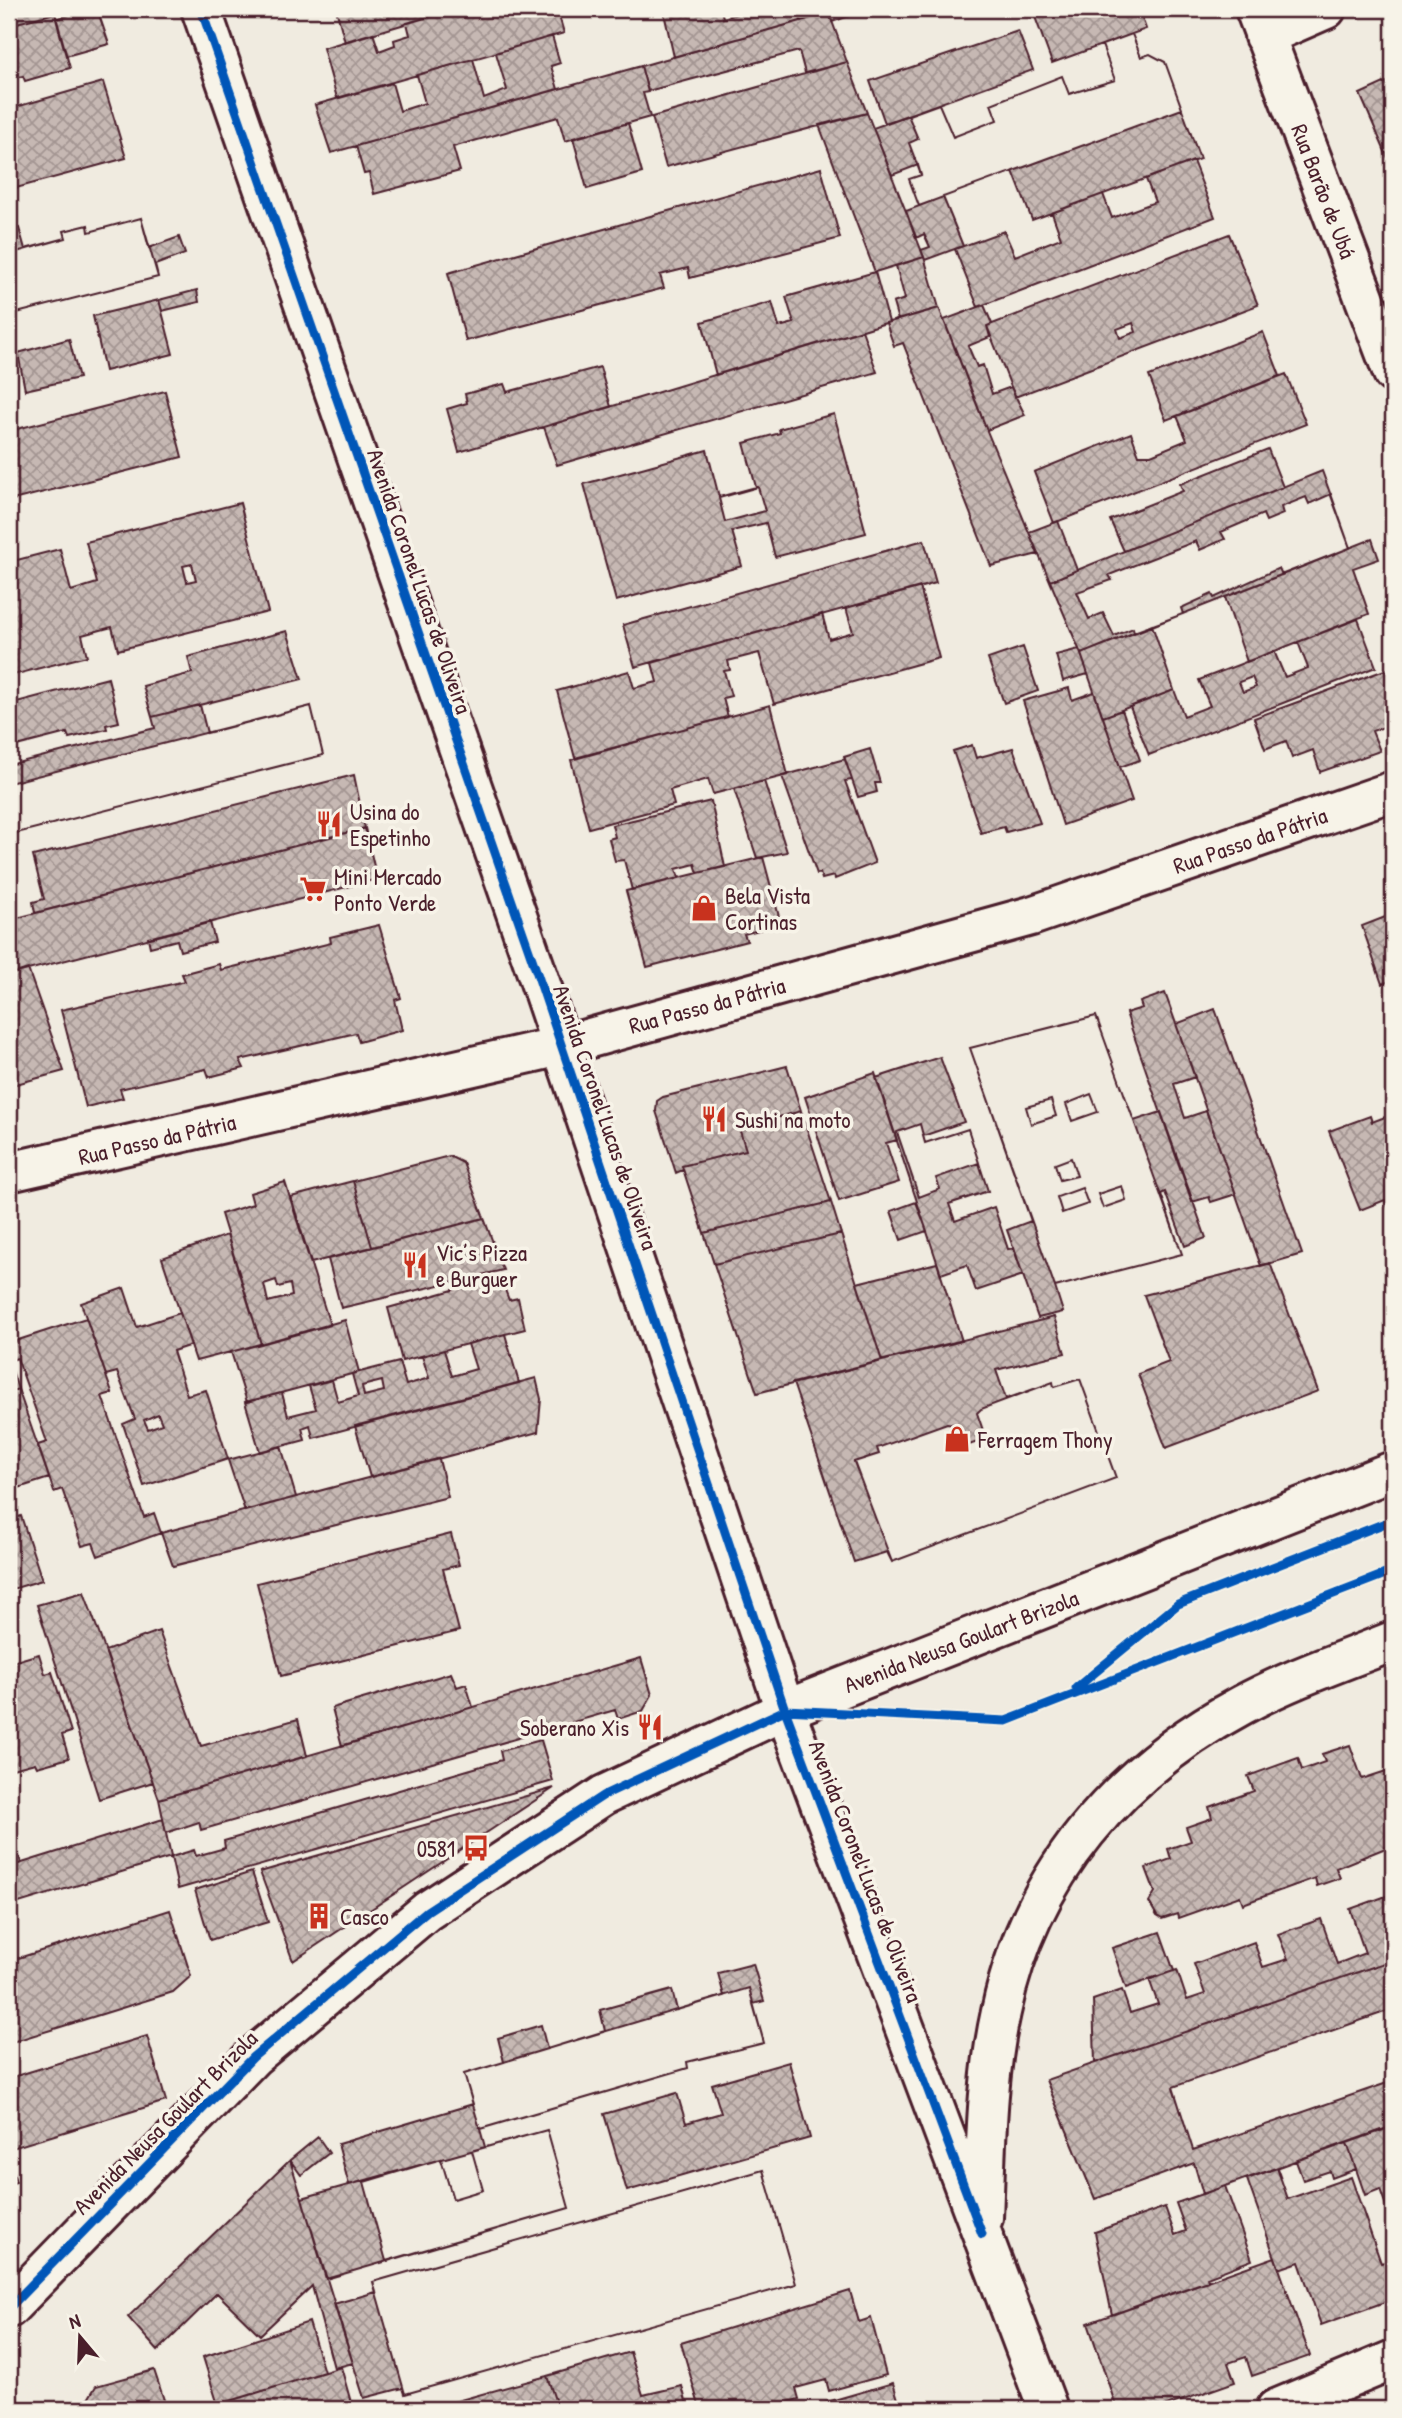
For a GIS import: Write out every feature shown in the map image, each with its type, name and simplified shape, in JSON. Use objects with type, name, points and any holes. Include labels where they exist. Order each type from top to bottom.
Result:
[{"type":"street","name":"Avenida Coronel Lucas de Oliveira","points":[[201,9],[538,976],[785,1710],[1048,2409]]},
{"type":"street","points":[[1260,22],[1326,9]]},
{"type":"street","name":"Rua Barão de Ubá","points":[[1260,22],[1393,373]]},
{"type":"street","name":"Rua Passo da Pátria","points":[[9,1172],[561,1046],[1031,916],[1393,791]]},
{"type":"street","name":"Avenida Neusa Goulart Brizola","points":[[9,2308],[253,2057],[428,1911],[604,1795],[785,1710],[1393,1471]]},
{"type":"street","points":[[982,2234],[988,2103],[1000,2014],[1016,1955],[1037,1905],[1059,1865],[1094,1822],[1131,1784],[1193,1733],[1242,1704],[1287,1683],[1393,1640]]},
{"type":"street","points":[[1276,2409],[1393,2360]]},
{"type":"building","points":[[9,9],[53,9],[55,13],[9,25]]},
{"type":"building","points":[[97,9],[109,44],[66,56],[56,19]]},
{"type":"building","points":[[336,9],[455,9],[345,42]]},
{"type":"building","points":[[455,9],[557,9],[564,33],[337,98],[323,48],[373,33],[379,51],[395,45],[394,40],[410,35],[407,23]]},
{"type":"building","points":[[663,9],[721,9],[723,18],[741,13],[740,9],[798,9],[801,21],[674,57]]},
{"type":"building","points":[[798,9],[828,9],[829,13],[801,21]]},
{"type":"building","points":[[828,9],[869,9],[832,22]]},
{"type":"building","points":[[1025,9],[1048,9],[1028,16]]},
{"type":"building","points":[[1048,9],[1139,9],[1146,29],[1052,63],[1034,14]]},
{"type":"building","points":[[55,13],[70,68],[25,81],[23,76],[9,80],[9,25]]},
{"type":"building","points":[[829,13],[847,62],[805,73],[799,51],[648,91],[641,66]]},
{"type":"building","points":[[1018,31],[1033,70],[885,123],[870,81]]},
{"type":"building","points":[[1132,34],[1141,57],[1150,54],[1165,62],[1182,109],[919,206],[909,179],[921,175],[909,143],[918,139],[908,115],[939,104],[953,137],[997,120],[991,104],[1062,76],[1069,94],[1115,80],[1102,45]]},
{"type":"building","points":[[1132,34],[1141,57],[1150,54],[1165,62],[1182,109],[919,206],[909,179],[921,175],[918,165],[892,175],[873,128],[939,104],[953,137],[997,120],[991,104],[1062,76],[1069,94],[1115,80],[1102,45]]},
{"type":"building","points":[[552,36],[560,63],[551,66],[558,89],[331,153],[315,105],[392,83],[400,111],[425,103],[417,75],[473,59],[484,99],[507,90],[496,53]]},
{"type":"building","points":[[847,62],[867,113],[666,167],[652,117]]},
{"type":"building","points":[[641,66],[648,92],[643,93],[650,117],[565,141],[558,117],[453,147],[460,171],[374,194],[369,173],[364,174],[356,146]]},
{"type":"building","points":[[103,82],[126,158],[9,190],[9,109]]},
{"type":"building","points":[[1386,82],[1393,98],[1393,161],[1390,163],[1360,94]]},
{"type":"building","points":[[1182,109],[1200,159],[1032,220],[1013,171]]},
{"type":"building","points":[[867,113],[924,257],[875,272],[819,125]]},
{"type":"building","points":[[628,123],[642,173],[587,189],[573,138]]},
{"type":"building","points":[[1193,161],[1215,217],[978,307],[955,249],[1004,231],[1015,256],[1061,238],[1052,213],[1103,194],[1112,218],[1155,202],[1146,179]]},
{"type":"building","points":[[821,168],[840,238],[690,278],[688,268],[660,275],[664,288],[466,341],[448,273]]},
{"type":"building","points":[[943,197],[963,246],[925,260],[921,250],[930,247],[924,234],[916,238],[906,211]]},
{"type":"building","points":[[141,218],[158,277],[9,315],[9,254],[66,238],[64,231],[88,225],[89,232]]},
{"type":"building","points":[[141,218],[149,248],[179,237],[185,254],[155,265],[158,277],[9,315],[9,231],[19,228],[25,249],[66,238],[64,231],[88,225],[89,232]]},
{"type":"building","points":[[1229,234],[1258,305],[1015,397],[987,326]],"holes":[[[1133,323],[1136,332],[1120,338],[1117,329]]]},
{"type":"building","points":[[924,257],[939,308],[898,320],[893,303],[905,299],[896,266]]},
{"type":"building","points":[[875,272],[889,322],[716,375],[702,322],[772,302],[779,327],[794,323],[786,297]]},
{"type":"building","points":[[197,290],[199,302],[162,311],[159,300]]},
{"type":"building","points":[[159,300],[173,354],[105,371],[93,316]]},
{"type":"building","points":[[984,305],[992,324],[987,326],[990,337],[968,346],[977,367],[983,365],[992,394],[1011,387],[1025,415],[987,430],[944,320]]},
{"type":"building","points":[[939,308],[1038,554],[991,566],[903,343],[894,346],[886,323]]},
{"type":"building","points":[[862,330],[877,372],[557,465],[544,427]]},
{"type":"building","points":[[1263,332],[1280,376],[1166,420],[1149,376]]},
{"type":"building","points":[[69,339],[79,378],[25,390],[18,353]]},
{"type":"building","points":[[600,367],[611,407],[459,452],[447,409],[467,403],[465,394],[504,384],[507,392]]},
{"type":"building","points":[[1286,374],[1306,424],[1054,523],[1034,472],[1131,433],[1139,455],[1151,455],[1187,440],[1177,416]]},
{"type":"building","points":[[165,391],[182,457],[9,501],[9,431]]},
{"type":"building","points":[[834,414],[866,533],[775,557],[766,523],[732,531],[742,566],[616,601],[584,484],[707,450],[719,497],[756,487],[744,443],[780,433],[779,429]]},
{"type":"building","points":[[1268,449],[1283,487],[1124,551],[1110,520],[1183,491],[1180,484]]},
{"type":"building","points":[[1322,471],[1350,548],[1081,654],[1050,581]]},
{"type":"building","points":[[758,487],[765,511],[725,522],[719,498]]},
{"type":"building","points":[[1331,494],[1350,548],[1282,575],[1279,568],[1214,598],[1212,594],[1181,608],[1183,614],[1134,632],[1133,628],[1114,636],[1103,613],[1089,619],[1077,592],[1112,580],[1109,575],[1196,541],[1200,550],[1225,539],[1221,532],[1263,514],[1266,521],[1283,514],[1281,507],[1306,497],[1309,504]]},
{"type":"building","points":[[240,503],[268,612],[118,650],[112,627],[82,635],[87,656],[9,676],[9,562],[60,549],[71,591],[97,583],[86,542]],"holes":[[[192,564],[196,580],[187,582],[183,566]]]},
{"type":"building","points":[[1058,521],[1077,570],[1050,581],[1029,532]]},
{"type":"building","points":[[1372,539],[1379,559],[1353,568],[1369,614],[1247,662],[1225,597]]},
{"type":"building","points":[[924,540],[936,583],[635,667],[623,625]]},
{"type":"building","points":[[920,587],[939,658],[774,704],[759,653],[728,661],[730,670],[724,671],[731,696],[723,698],[728,717],[575,758],[557,691],[629,671],[634,688],[657,682],[652,663],[822,614],[829,639],[853,632],[846,608]]},
{"type":"building","points":[[1358,619],[1376,667],[1149,755],[1130,707],[1174,690],[1184,716],[1210,706],[1199,680],[1274,651],[1285,677],[1308,668],[1298,642]],"holes":[[[1252,677],[1256,687],[1243,692],[1239,682]]]},
{"type":"building","points":[[1152,625],[1174,690],[1103,717],[1081,654]]},
{"type":"building","points":[[287,631],[302,679],[152,717],[143,686],[192,673],[188,657]]},
{"type":"building","points":[[1023,647],[1038,691],[1004,703],[988,659]]},
{"type":"building","points":[[1079,649],[1088,674],[1063,681],[1056,655]]},
{"type":"building","points":[[1393,667],[1393,698],[1384,701],[1393,724],[1372,731],[1380,751],[1320,772],[1313,750],[1292,758],[1286,741],[1265,749],[1254,718]]},
{"type":"building","points":[[108,678],[119,722],[106,725],[107,729],[69,738],[67,733],[9,748],[9,704]]},
{"type":"building","points":[[1069,688],[1072,700],[1094,692],[1132,801],[1063,825],[1023,701]]},
{"type":"building","points":[[200,705],[207,733],[311,706],[323,755],[9,835],[9,765],[155,728],[152,717]]},
{"type":"building","points":[[770,705],[788,775],[713,794],[708,779],[670,790],[674,805],[589,828],[571,760]]},
{"type":"building","points":[[311,706],[323,755],[9,835],[9,783]]},
{"type":"building","points":[[1122,710],[1140,760],[1120,767],[1103,717]]},
{"type":"building","points":[[972,745],[976,758],[1013,748],[1040,823],[1006,832],[1004,827],[981,833],[953,751]]},
{"type":"building","points":[[870,749],[880,783],[875,783],[877,792],[858,797],[844,757]]},
{"type":"building","points":[[845,759],[852,780],[845,781],[875,863],[835,879],[834,876],[822,879],[820,873],[817,874],[782,776]]},
{"type":"building","points":[[354,775],[365,828],[35,913],[33,902],[44,899],[33,856]]},
{"type":"building","points":[[764,781],[787,852],[757,858],[734,789]]},
{"type":"building","points":[[711,801],[725,867],[698,873],[695,864],[676,869],[679,878],[632,890],[624,860],[615,861],[609,839],[615,837],[612,825]]},
{"type":"building","points":[[365,828],[377,879],[9,975],[9,920]]},
{"type":"building","name":"Bela Vista Cortinas","points":[[763,857],[781,924],[744,934],[747,941],[647,967],[626,891]]},
{"type":"building","points":[[1393,914],[1393,980],[1382,984],[1362,926]]},
{"type":"building","points":[[210,922],[215,942],[180,951],[177,940],[150,947],[148,938]]},
{"type":"building","points":[[379,925],[401,998],[395,1000],[402,1030],[359,1042],[356,1033],[240,1060],[244,1068],[209,1077],[206,1069],[120,1089],[123,1098],[86,1107],[61,1010],[185,981],[182,974],[219,964],[221,970],[331,943],[330,937]]},
{"type":"building","points":[[28,969],[64,1071],[9,1086],[9,975]]},
{"type":"building","points":[[1165,993],[1195,1077],[1174,1084],[1185,1118],[1206,1111],[1236,1194],[1211,1202],[1209,1197],[1192,1202],[1126,1013],[1142,1008],[1140,1002]]},
{"type":"building","points":[[1215,1009],[1302,1254],[1261,1266],[1176,1024]]},
{"type":"building","points":[[1096,1016],[1134,1121],[1161,1112],[1206,1238],[1185,1246],[1165,1192],[1161,1194],[1182,1254],[1055,1287],[1063,1312],[1038,1318],[1007,1230],[1031,1221],[970,1048]],"holes":[[[1091,1094],[1098,1112],[1072,1121],[1066,1104]],[[1051,1100],[1056,1116],[1031,1124],[1026,1107]],[[1071,1158],[1077,1176],[1060,1180],[1055,1164]],[[1122,1186],[1126,1200],[1103,1208],[1098,1194]],[[1082,1188],[1088,1204],[1062,1213],[1057,1197]]]},
{"type":"building","points":[[1096,1016],[1182,1254],[1055,1287],[970,1048]],"holes":[[[1091,1094],[1098,1112],[1072,1121],[1066,1104]],[[1051,1100],[1056,1116],[1031,1124],[1026,1107]],[[1071,1158],[1077,1176],[1060,1180],[1055,1164]],[[1122,1186],[1126,1200],[1103,1208],[1098,1194]],[[1082,1188],[1088,1204],[1062,1213],[1057,1197]]]},
{"type":"building","points":[[940,1057],[964,1122],[923,1136],[925,1143],[968,1129],[988,1191],[949,1204],[955,1221],[994,1207],[1008,1249],[1014,1248],[1023,1275],[976,1291],[967,1265],[941,1274],[876,1078]]},
{"type":"building","name":"Sushi na moto","points":[[787,1066],[801,1111],[739,1128],[746,1150],[682,1166],[683,1170],[676,1173],[656,1111],[657,1101],[663,1097]]},
{"type":"building","points":[[875,1073],[897,1140],[886,1143],[899,1182],[839,1201],[805,1097]]},
{"type":"building","points":[[801,1111],[831,1202],[704,1233],[682,1166],[746,1150],[739,1128]]},
{"type":"building","points":[[1393,1114],[1393,1221],[1385,1200],[1360,1210],[1329,1131],[1370,1116],[1372,1122]]},
{"type":"building","points":[[920,1124],[925,1143],[968,1129],[979,1163],[936,1178],[940,1189],[919,1197],[897,1132]]},
{"type":"building","points":[[449,1156],[463,1163],[484,1218],[372,1247],[353,1181]]},
{"type":"building","points":[[353,1181],[372,1247],[311,1263],[291,1197]]},
{"type":"building","points":[[285,1182],[330,1325],[261,1344],[221,1214],[253,1204],[250,1193]],"holes":[[[276,1280],[278,1287],[290,1284],[292,1296],[268,1302],[264,1284]]]},
{"type":"building","points":[[831,1202],[841,1234],[714,1264],[704,1233]]},
{"type":"building","points":[[916,1202],[927,1231],[901,1240],[891,1211]]},
{"type":"building","name":"Vic’s Pizza e Burguer","points":[[484,1218],[503,1270],[341,1308],[328,1259]]},
{"type":"building","points":[[841,1234],[882,1361],[757,1393],[714,1264]]},
{"type":"building","points":[[227,1235],[261,1344],[196,1361],[162,1258]]},
{"type":"building","points":[[937,1263],[962,1341],[882,1361],[857,1283]]},
{"type":"building","points":[[1270,1263],[1318,1391],[1166,1448],[1138,1374],[1169,1362],[1144,1295]]},
{"type":"building","points":[[500,1277],[509,1300],[518,1298],[525,1329],[402,1361],[388,1308]]},
{"type":"building","points":[[124,1288],[137,1327],[180,1313],[191,1345],[173,1351],[187,1395],[206,1390],[228,1459],[144,1486],[123,1424],[135,1419],[117,1372],[106,1375],[81,1303]],"holes":[[[158,1414],[162,1424],[148,1429],[144,1420]]]},
{"type":"building","name":"Ferragem Thony","points":[[1054,1317],[1065,1353],[996,1370],[1006,1399],[1053,1382],[1054,1387],[1080,1379],[1116,1478],[892,1562],[887,1552],[854,1562],[793,1383]]},
{"type":"building","points":[[86,1318],[112,1393],[102,1396],[144,1517],[154,1513],[161,1533],[98,1556],[93,1543],[82,1546],[62,1489],[54,1492],[38,1445],[47,1442],[17,1358],[9,1361],[9,1343]]},
{"type":"building","points":[[345,1320],[359,1372],[247,1402],[231,1352]]},
{"type":"building","points":[[505,1334],[519,1383],[313,1438],[310,1425],[302,1428],[305,1440],[260,1452],[245,1402],[282,1393],[288,1416],[316,1409],[309,1386],[332,1380],[338,1402],[358,1396],[352,1374],[399,1362],[406,1385],[429,1378],[422,1356],[444,1350],[452,1376],[476,1369],[468,1344]],"holes":[[[382,1381],[384,1391],[364,1396],[362,1386]]]},
{"type":"building","points":[[9,1361],[18,1389],[9,1392]]},
{"type":"building","points":[[536,1378],[541,1399],[538,1432],[370,1477],[355,1426]]},
{"type":"building","points":[[1080,1379],[1116,1478],[892,1562],[854,1462],[879,1454],[877,1448],[947,1423],[954,1424],[961,1448],[986,1439],[977,1413],[981,1409],[1053,1382],[1054,1387]]},
{"type":"building","points":[[18,1389],[49,1478],[9,1491],[9,1392]]},
{"type":"building","points":[[281,1446],[296,1497],[245,1511],[228,1460]]},
{"type":"building","points":[[439,1459],[448,1497],[173,1566],[161,1533]]},
{"type":"building","points":[[21,1516],[42,1580],[9,1590],[9,1520]]},
{"type":"building","points":[[451,1534],[459,1565],[443,1569],[459,1631],[281,1676],[257,1583]]},
{"type":"building","points":[[84,1592],[153,1782],[99,1799],[37,1605]]},
{"type":"building","points":[[159,1631],[201,1746],[298,1719],[307,1756],[159,1799],[105,1651]]},
{"type":"building","points":[[39,1654],[45,1674],[52,1672],[71,1732],[62,1735],[69,1758],[37,1767],[35,1763],[9,1770],[9,1663]]},
{"type":"building","points":[[641,1658],[652,1695],[643,1711],[618,1719],[615,1710],[201,1830],[199,1822],[166,1833],[159,1799]]},
{"type":"building","points":[[451,1673],[457,1687],[466,1684],[473,1707],[342,1746],[332,1708]]},
{"type":"building","points":[[541,1740],[553,1781],[178,1889],[171,1857],[194,1850],[196,1856],[225,1848],[224,1841],[502,1760],[500,1751]]},
{"type":"building","points":[[1350,1745],[1362,1779],[1386,1771],[1390,1782],[1393,1781],[1393,1845],[1336,1868],[1340,1878],[1317,1886],[1315,1878],[1243,1904],[1240,1896],[1178,1918],[1177,1914],[1162,1919],[1157,1916],[1149,1902],[1155,1892],[1146,1868],[1171,1859],[1168,1849],[1191,1841],[1186,1827],[1212,1818],[1209,1807],[1254,1791],[1248,1776],[1298,1758],[1302,1770],[1325,1762],[1322,1754]]},
{"type":"building","name":"Casco","points":[[554,1788],[293,1961],[260,1872]]},
{"type":"building","points":[[163,1819],[171,1857],[9,1906],[9,1867]]},
{"type":"building","points":[[9,1826],[21,1863],[9,1867]]},
{"type":"building","points":[[252,1872],[268,1922],[210,1940],[195,1890]]},
{"type":"building","points":[[1392,1894],[1393,1960],[1095,2063],[1093,2000],[1122,1990],[1130,2013],[1158,2004],[1149,1979],[1177,1970],[1187,2000],[1205,1994],[1194,1964],[1254,1942],[1263,1967],[1288,1959],[1278,1934],[1321,1919],[1337,1964],[1365,1953],[1350,1909]]},
{"type":"building","points":[[170,1910],[191,1976],[173,1992],[9,2043],[9,1961]]},
{"type":"building","points":[[1160,1932],[1174,1971],[1126,1988],[1112,1948]]},
{"type":"building","points":[[1393,1960],[1393,2009],[1173,2087],[1193,2150],[1393,2081],[1393,2126],[1203,2194],[1194,2163],[1095,2199],[1046,2080]]},
{"type":"building","points":[[753,1964],[764,2001],[753,2004],[764,2043],[687,2062],[688,2068],[480,2129],[485,2147],[349,2185],[338,2144],[473,2104],[464,2074],[504,2062],[498,2038],[541,2025],[547,2049],[605,2031],[600,2010],[672,1990],[677,2010],[724,1996],[718,1973]]},
{"type":"building","points":[[749,1988],[764,2043],[687,2062],[688,2068],[480,2129],[464,2074]]},
{"type":"building","points":[[147,2036],[166,2101],[9,2149],[9,2078]]},
{"type":"building","points":[[789,2062],[810,2138],[627,2191],[604,2114],[677,2093],[686,2123],[721,2113],[712,2084]]},
{"type":"building","points":[[1392,2127],[1393,2226],[1380,2189],[1365,2195],[1347,2143]]},
{"type":"building","points":[[547,2130],[569,2208],[386,2261],[364,2182],[441,2159],[453,2199],[483,2190],[472,2151]]},
{"type":"building","points":[[547,2130],[569,2208],[326,2279],[302,2198],[441,2159],[453,2199],[483,2190],[472,2151]]},
{"type":"building","points":[[318,2137],[329,2153],[301,2175],[290,2160]]},
{"type":"building","points":[[1347,2143],[1356,2169],[1332,2178],[1330,2171],[1303,2180],[1296,2161]]},
{"type":"building","points":[[9,2156],[16,2182],[9,2184]]},
{"type":"building","points":[[290,2160],[353,2363],[334,2368],[312,2286],[260,2335],[217,2293],[158,2351],[128,2317]]},
{"type":"building","points":[[1277,2168],[1288,2199],[1351,2177],[1381,2263],[1388,2261],[1393,2275],[1393,2299],[1321,2325],[1299,2262],[1279,2269],[1247,2179]]},
{"type":"building","points":[[763,2170],[796,2284],[405,2394],[403,2388],[364,2398],[334,2304],[376,2292],[373,2282]]},
{"type":"building","points":[[763,2170],[796,2284],[405,2394],[373,2282]]},
{"type":"building","points":[[1225,2186],[1252,2260],[1207,2277],[1208,2281],[1112,2315],[1095,2232],[1165,2207],[1175,2235],[1186,2231],[1176,2203]]},
{"type":"building","points":[[1275,2257],[1310,2356],[1252,2376],[1246,2357],[1228,2363],[1235,2382],[1158,2409],[1117,2409],[1088,2323]]},
{"type":"building","points":[[850,2291],[859,2322],[871,2318],[886,2375],[829,2391],[826,2380],[796,2388],[799,2399],[763,2409],[700,2409],[681,2343]]},
{"type":"building","points":[[309,2322],[324,2372],[218,2405],[203,2357]]},
{"type":"building","points":[[630,2352],[643,2395],[682,2386],[688,2409],[558,2409],[547,2376]]},
{"type":"building","points":[[341,2367],[352,2406],[342,2409],[204,2409]]},
{"type":"building","points":[[154,2370],[167,2409],[82,2409],[96,2386]]},
{"type":"building","points":[[547,2376],[558,2409],[428,2409]]},
{"type":"building","points":[[893,2383],[901,2409],[819,2409],[817,2405]]},
{"type":"cycle path","points":[[201,9],[538,976],[785,1710],[982,2234]]},
{"type":"cycle path","points":[[1076,1688],[1178,1604],[1393,1520]]},
{"type":"cycle path","points":[[9,2308],[253,2057],[427,1911],[604,1795],[785,1710],[1006,1721],[1393,1571]]},
{"type":"place","name":"Usina do Espetinho","points":[[329,824]]},
{"type":"place","name":"Mini Mercado Ponto Verde","points":[[313,889]]},
{"type":"place","name":"Bela Vista Cortinas","points":[[704,908]]},
{"type":"place","name":"Sushi na moto","points":[[714,1119]]},
{"type":"place","name":"Vic’s Pizza e Burguer","points":[[415,1265]]},
{"type":"place","name":"Ferragem Thony","points":[[957,1439]]},
{"type":"place","name":"Soberano Xis","points":[[650,1727]]},
{"type":"place","name":"0581","points":[[476,1848]]},
{"type":"place","name":"Casco","points":[[319,1916]]}]
